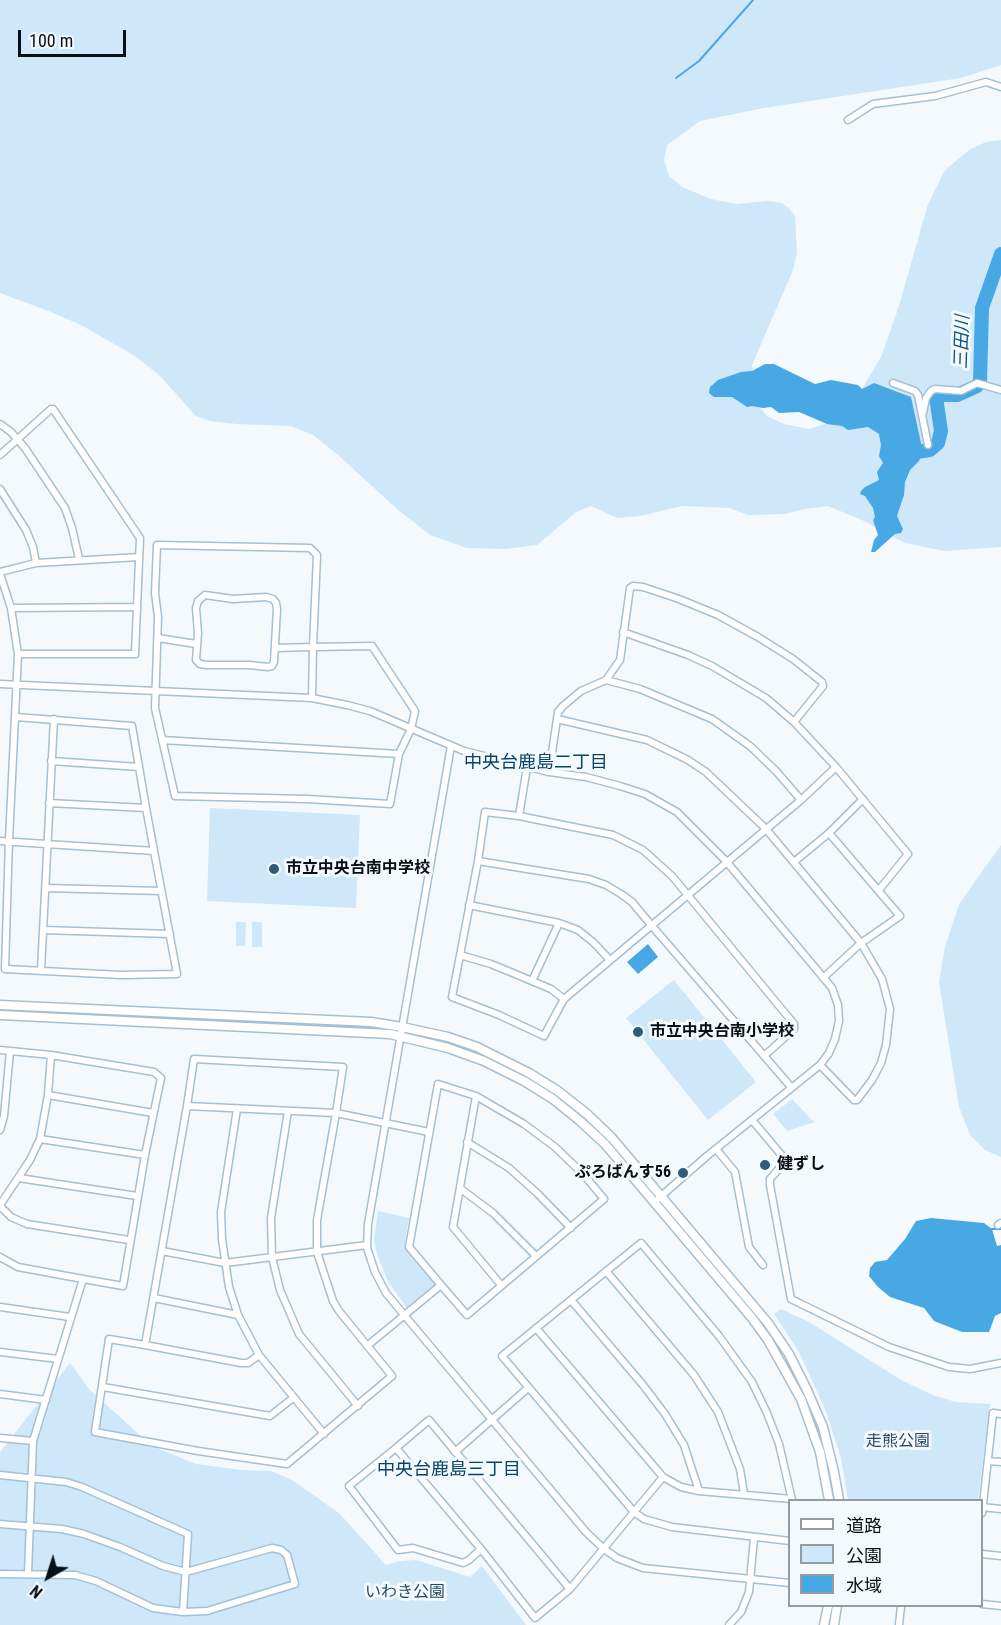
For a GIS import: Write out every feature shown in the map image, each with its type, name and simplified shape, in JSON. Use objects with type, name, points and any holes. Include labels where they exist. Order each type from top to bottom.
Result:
[{"type":"street","points":[[849,120],[873,104],[934,96],[986,82],[1001,87]]},
{"type":"street","points":[[893,383],[915,391],[918,395],[928,445]]},
{"type":"street","points":[[922,413],[924,402],[935,389],[962,391],[978,384],[1001,390]]},
{"type":"street","points":[[0,455],[53,409],[140,538],[135,654],[18,654]]},
{"type":"street","points":[[0,424],[18,440],[65,508],[79,559]]},
{"type":"street","points":[[0,489],[26,530],[36,563]]},
{"type":"street","points":[[275,648],[313,647],[372,646],[416,711],[411,729],[399,754],[390,804],[307,798],[175,796],[155,708],[158,638],[155,593],[156,545],[310,548],[317,555],[313,647],[312,698]]},
{"type":"street","points":[[16,717],[132,726],[177,974],[121,975],[5,969],[18,654],[11,608],[0,573],[36,563],[139,557]]},
{"type":"street","points":[[549,772],[558,712],[581,691],[606,680],[620,660],[630,588],[633,586],[679,599],[718,615],[785,654],[822,682],[822,686],[794,722]]},
{"type":"street","points":[[205,595],[233,599],[266,597],[273,599],[276,603],[275,648],[274,662],[268,667],[200,664],[196,660],[198,601],[205,595]]},
{"type":"street","points":[[11,608],[136,607]]},
{"type":"street","points":[[623,633],[688,655],[712,666],[766,698],[794,722],[836,767],[908,854],[879,890]]},
{"type":"street","points":[[158,638],[196,644]]},
{"type":"street","points":[[606,680],[640,688],[712,719],[750,746],[777,771],[801,800]]},
{"type":"street","points":[[0,684],[312,698],[370,711],[451,746],[493,759],[549,772],[585,777],[645,794],[682,817],[726,861],[832,988],[838,1005],[839,1021],[836,1039],[820,1065],[654,1202]]},
{"type":"street","points":[[41,970],[54,719]]},
{"type":"street","points":[[557,719],[647,740],[683,757],[706,772],[766,829],[861,943],[882,979],[890,1009],[886,1046],[881,1063],[857,1100],[854,1100],[820,1065]]},
{"type":"street","points":[[162,740],[399,754]]},
{"type":"street","points":[[451,746],[368,1224],[367,1245],[380,1283],[586,1532],[604,1549],[617,1558],[643,1568],[788,1583]]},
{"type":"street","points":[[51,761],[139,767]]},
{"type":"street","points":[[519,816],[527,766]]},
{"type":"street","points":[[764,1056],[794,1029],[794,1024],[688,893],[654,859],[629,842],[597,831],[485,812],[452,997],[499,1014],[544,1036],[564,999],[609,959],[652,926],[688,893],[801,800],[836,767]]},
{"type":"street","points":[[794,862],[829,833],[863,799]]},
{"type":"street","points":[[49,803],[146,808]]},
{"type":"street","points":[[823,978],[861,943],[900,916],[829,833]]},
{"type":"street","points":[[0,841],[153,851]]},
{"type":"street","points":[[478,861],[589,879],[606,885],[632,902],[791,1088]]},
{"type":"street","points":[[45,888],[161,891]]},
{"type":"street","points":[[469,905],[559,923],[578,930],[609,959]]},
{"type":"street","points":[[532,981],[559,923]]},
{"type":"street","points":[[43,930],[170,934]]},
{"type":"street","points":[[460,955],[491,964],[551,989],[564,999]]},
{"type":"street","points":[[0,1005],[349,1021],[448,1037],[509,1062],[558,1091],[612,1138],[768,1323],[789,1354],[823,1427],[839,1499]]},
{"type":"street","points":[[0,1015],[327,1030],[401,1031],[484,1060],[524,1081],[553,1099],[605,1144],[752,1318],[786,1369],[801,1398],[820,1452],[829,1499]]},
{"type":"street","points":[[0,1050],[51,1055],[154,1072],[161,1078],[137,1196],[123,1286],[18,1267],[0,1257]]},
{"type":"street","points":[[0,1130],[4,1116],[10,1051]]},
{"type":"street","points":[[51,1055],[48,1095],[40,1139],[20,1178],[0,1205],[11,1217],[27,1224],[129,1240]]},
{"type":"street","points":[[145,1345],[194,1059],[343,1067],[317,1220],[317,1252],[333,1301],[392,1376],[287,1464],[198,1451],[95,1432],[109,1338],[145,1345],[241,1363],[248,1363],[259,1355]]},
{"type":"street","points":[[438,1084],[476,1096],[524,1124],[555,1147],[584,1175],[604,1199],[467,1315],[409,1247],[438,1084]]},
{"type":"street","points":[[48,1095],[153,1113]]},
{"type":"street","points":[[476,1096],[453,1227],[501,1286]]},
{"type":"street","points":[[186,1106],[336,1113],[429,1132]]},
{"type":"street","points":[[237,1108],[221,1212],[229,1287],[238,1315],[259,1355],[324,1434]]},
{"type":"street","points":[[288,1111],[271,1218],[272,1257],[280,1290],[299,1334],[358,1406]]},
{"type":"street","points":[[752,1120],[784,1158],[783,1164],[770,1179],[770,1185],[791,1299],[889,1347],[949,1367],[970,1369],[1001,1363]]},
{"type":"street","points":[[40,1139],[145,1155]]},
{"type":"street","points":[[467,1142],[509,1168],[537,1192],[571,1228]]},
{"type":"street","points":[[716,1149],[735,1173],[749,1247],[763,1265]]},
{"type":"street","points":[[20,1178],[137,1196]]},
{"type":"street","points":[[461,1189],[493,1213],[536,1256]]},
{"type":"street","points":[[788,1541],[672,1527],[657,1524],[634,1512],[502,1356],[641,1243],[715,1331],[752,1382],[779,1444],[792,1499]]},
{"type":"street","points":[[162,1251],[225,1263],[367,1245]]},
{"type":"street","points":[[606,1271],[694,1375],[718,1412],[740,1469],[744,1494]]},
{"type":"street","points":[[28,1573],[33,1441],[83,1279]]},
{"type":"street","points":[[368,1346],[441,1285]]},
{"type":"street","points":[[154,1298],[238,1315]]},
{"type":"street","points":[[571,1300],[665,1414],[684,1444],[699,1491]]},
{"type":"street","points":[[0,1307],[70,1317]]},
{"type":"street","points":[[536,1329],[663,1477],[681,1487],[699,1491],[788,1500]]},
{"type":"street","points":[[0,1352],[58,1359]]},
{"type":"street","points":[[103,1387],[270,1416],[293,1398]]},
{"type":"street","points":[[455,1452],[528,1388]]},
{"type":"street","points":[[0,1394],[46,1400]]},
{"type":"street","points":[[983,1502],[993,1413],[1001,1414]]},
{"type":"street","points":[[481,1549],[463,1563],[413,1548],[398,1550],[349,1486],[429,1420],[570,1588]]},
{"type":"street","points":[[0,1438],[33,1441]]},
{"type":"street","points":[[396,1448],[481,1549],[540,1625]]},
{"type":"street","points":[[988,1461],[1001,1462]]},
{"type":"street","points":[[0,1475],[66,1482],[82,1487],[188,1534],[183,1612]]},
{"type":"street","points":[[535,1618],[570,1588],[663,1477]]},
{"type":"street","points":[[983,1510],[1001,1509]]},
{"type":"street","points":[[0,1524],[84,1534],[163,1566],[186,1572],[272,1548],[281,1550],[287,1556],[295,1584],[207,1611],[183,1612],[153,1608],[96,1581],[75,1575],[0,1574]]},
{"type":"street","points":[[729,1625],[741,1612],[749,1592],[752,1580],[754,1538]]},
{"type":"street","points":[[983,1554],[1001,1556]]},
{"type":"street","points":[[983,1604],[1001,1606]]},
{"type":"street","points":[[824,1625],[828,1607]]},
{"type":"street","points":[[834,1625],[837,1607]]},
{"type":"street","points":[[899,1625],[901,1607]]},
{"type":"green space","points":[[0,0],[1001,0],[1001,65],[961,78],[764,108],[700,121],[667,145],[664,160],[669,176],[682,187],[711,199],[736,204],[767,201],[782,203],[795,216],[797,254],[793,270],[752,365],[761,409],[767,416],[784,424],[809,429],[825,424],[856,399],[881,357],[899,306],[928,204],[945,170],[969,150],[986,142],[1001,140],[1001,547],[944,551],[905,543],[864,521],[828,506],[785,514],[748,515],[729,508],[682,506],[641,516],[617,518],[591,506],[576,512],[537,545],[505,549],[467,548],[430,535],[313,435],[291,426],[237,424],[210,421],[196,416],[159,375],[135,356],[81,325],[0,293]]},
{"type":"green space","points":[[210,808],[360,815],[356,908],[207,901]]},
{"type":"green space","points":[[1001,845],[1001,1157],[985,1150],[970,1135],[959,1107],[939,982],[945,947],[959,904]]},
{"type":"green space","points":[[236,922],[246,922],[245,946],[236,946]]},
{"type":"green space","points":[[252,922],[262,922],[262,947],[252,947]]},
{"type":"green space","points":[[674,980],[756,1082],[708,1120],[626,1018]]},
{"type":"green space","points":[[792,1099],[815,1122],[787,1131],[773,1114]]},
{"type":"green space","points":[[378,1211],[409,1218],[406,1249],[435,1283],[435,1288],[410,1308],[407,1308],[388,1282],[377,1254],[374,1240]]},
{"type":"green space","name":"走熊公園","points":[[781,1309],[809,1322],[901,1380],[935,1396],[956,1402],[990,1404],[978,1499],[848,1499],[841,1458],[825,1409],[799,1352],[774,1314]]},
{"type":"green space","name":"いわき公園","points":[[70,1363],[90,1390],[152,1446],[196,1464],[271,1471],[292,1480],[339,1513],[386,1565],[416,1560],[470,1577],[482,1566],[526,1625],[0,1625],[0,1452]]},
{"type":"water","points":[[765,364],[774,364],[815,384],[831,380],[858,385],[862,389],[874,383],[911,397],[923,452],[919,461],[910,470],[905,482],[904,495],[897,516],[903,529],[901,533],[895,534],[875,552],[871,552],[878,535],[873,520],[875,517],[873,508],[865,496],[860,494],[865,487],[879,480],[877,472],[883,463],[879,456],[881,445],[879,434],[868,427],[848,430],[799,412],[779,413],[771,407],[747,407],[732,397],[714,397],[709,393],[710,387],[718,380],[741,372],[752,371]]},
{"type":"water","points":[[648,944],[658,957],[638,974],[627,962]]},
{"type":"water","points":[[931,1218],[984,1223],[992,1229],[997,1246],[1001,1245],[1001,1313],[995,1316],[989,1332],[962,1332],[934,1321],[924,1308],[890,1297],[869,1276],[870,1268],[875,1262],[887,1260],[905,1239],[916,1221]]},
{"type":"waterway","points":[[676,78],[699,61],[753,0]]},
{"type":"waterway","name":"三田川","points":[[905,456],[930,450],[938,443],[941,431],[936,397],[957,395],[977,386],[980,381],[982,308],[1001,254]]},
{"type":"waterway","points":[[992,1229],[1001,1229]]},
{"type":"place","name":"市立中央台南中学校","points":[[274,869]]},
{"type":"place","name":"市立中央台南小学校","points":[[638,1032]]},
{"type":"place","name":"健ずし","points":[[765,1165]]},
{"type":"place","name":"ぷろばんす56","points":[[683,1173]]},
{"type":"district","name":"中央台鹿島二丁目","points":[[536,763]]},
{"type":"district","name":"中央台鹿島三丁目","points":[[449,1470]]}]
